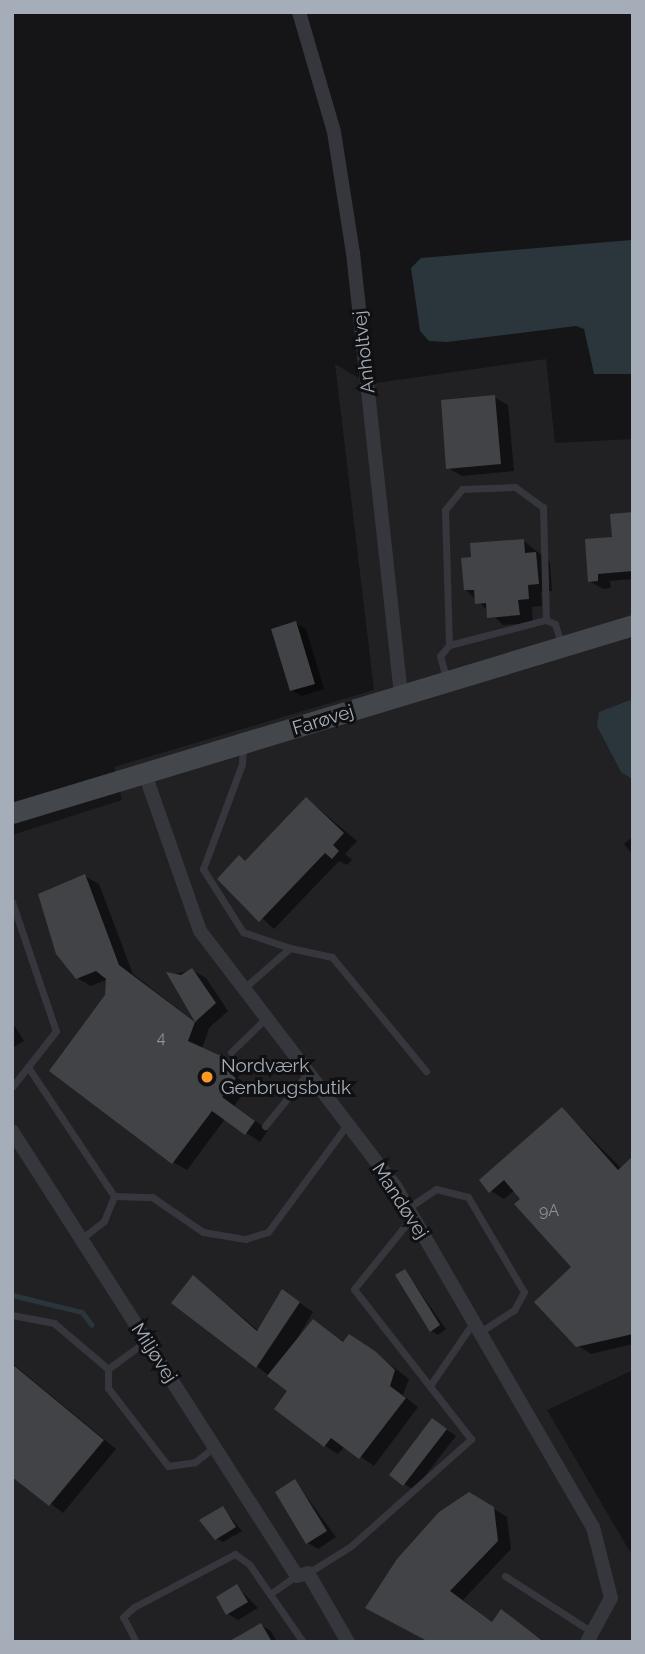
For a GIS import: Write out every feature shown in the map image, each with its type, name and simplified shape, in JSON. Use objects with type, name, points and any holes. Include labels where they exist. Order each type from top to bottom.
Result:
[{"type":"street","name":"Anholtvej","points":[[299,12],[334,132],[353,253],[401,696]]},
{"type":"street","name":"Farøvej","points":[[12,813],[145,775],[633,625]]},
{"type":"street","name":"Mandøvej","points":[[145,775],[200,931],[241,991],[347,1125],[410,1212],[593,1527],[611,1598],[590,1637]]},
{"type":"street","name":"Miljøvej","points":[[12,1131],[214,1447],[303,1574]]},
{"type":"street","points":[[303,1574],[348,1642]]},
{"type":"lane","points":[[449,645],[445,510],[462,489],[515,488],[543,507],[547,620]]},
{"type":"lane","points":[[447,682],[440,656],[449,645],[547,620],[555,624],[562,647]]},
{"type":"lane","points":[[243,744],[242,764],[203,869],[243,932],[289,948],[332,957],[426,1071]]},
{"type":"lane","points":[[12,902],[56,1031],[12,1087]]},
{"type":"lane","points":[[241,991],[289,948]]},
{"type":"lane","points":[[231,1052],[264,1020]]},
{"type":"lane","points":[[28,1067],[114,1196]]},
{"type":"lane","points":[[265,1126],[307,1074]]},
{"type":"lane","points":[[114,1196],[152,1197],[203,1233],[245,1239],[268,1232],[347,1125]]},
{"type":"lane","points":[[270,1594],[351,1546],[471,1439],[431,1384],[354,1289],[410,1212],[436,1189],[468,1197],[524,1292],[514,1310],[477,1327],[431,1384]]},
{"type":"lane","points":[[81,1239],[104,1222],[114,1196]]},
{"type":"lane","points":[[12,1315],[54,1323],[108,1369],[108,1388],[168,1466],[195,1462],[214,1447]]},
{"type":"lane","points":[[108,1369],[146,1341]]},
{"type":"lane","points":[[136,1642],[123,1618],[134,1607],[235,1554],[270,1594],[303,1642]]},
{"type":"lane","points":[[505,1576],[590,1637]]},
{"type":"shaded area","points":[[631,240],[633,374],[594,374],[584,329],[576,326],[447,342],[429,341],[420,331],[411,268],[421,258]]},
{"type":"shaded area","points":[[546,359],[555,443],[633,439],[633,1370],[547,1410],[633,1557],[633,1642],[12,1642],[12,835],[122,800],[114,767],[374,690],[335,364],[369,384]]},
{"type":"shaded area","points":[[633,699],[632,779],[621,772],[597,726],[599,712]]},
{"type":"building","points":[[495,395],[501,464],[446,469],[441,400]]},
{"type":"building","points":[[633,512],[633,571],[598,574],[598,581],[588,582],[585,539],[612,537],[610,514]]},
{"type":"building","points":[[524,539],[525,553],[536,552],[539,584],[528,585],[529,599],[518,600],[520,615],[487,618],[486,603],[475,604],[474,590],[464,590],[461,558],[471,557],[470,543]]},
{"type":"building","points":[[296,621],[315,684],[290,691],[271,629]]},
{"type":"building","points":[[306,797],[344,833],[333,845],[339,851],[332,859],[325,853],[259,922],[217,879],[239,855],[245,861]]},
{"type":"building","points":[[85,874],[119,965],[195,1022],[188,1041],[230,1060],[225,1069],[236,1078],[222,1097],[255,1121],[245,1135],[212,1111],[172,1164],[49,1071],[105,995],[106,979],[96,971],[76,979],[56,954],[38,894]]},
{"type":"building","points":[[192,968],[216,1003],[195,1022],[166,972],[181,975]]},
{"type":"building","points":[[562,1107],[618,1170],[633,1156],[633,1334],[576,1347],[534,1302],[571,1267],[514,1204],[520,1199],[504,1180],[489,1193],[479,1180]]},
{"type":"building","points":[[405,1269],[440,1325],[430,1332],[395,1275]]},
{"type":"building","points":[[193,1275],[257,1331],[282,1289],[300,1302],[256,1368],[171,1303]]},
{"type":"building","points":[[313,1319],[343,1342],[349,1334],[375,1351],[395,1370],[390,1386],[406,1398],[359,1459],[331,1438],[324,1447],[274,1409],[287,1391],[267,1376]]},
{"type":"building","points":[[12,1364],[104,1440],[49,1506],[12,1477]]},
{"type":"building","points":[[432,1418],[447,1429],[403,1486],[389,1475]]},
{"type":"building","points":[[295,1479],[327,1531],[306,1544],[275,1492]]},
{"type":"building","points":[[469,1492],[494,1507],[498,1541],[450,1591],[492,1622],[501,1609],[544,1642],[429,1642],[365,1608],[397,1559],[439,1512]]},
{"type":"building","points":[[223,1506],[236,1527],[215,1540],[199,1520]]},
{"type":"building","points":[[237,1584],[248,1602],[226,1615],[216,1597]]},
{"type":"building","points":[[261,1623],[272,1642],[228,1642]]},
{"type":"waterway","points":[[12,1295],[82,1312],[92,1325]]},
{"type":"place","name":"Nordværk Genbrugsbutik","points":[[207,1077]]}]
